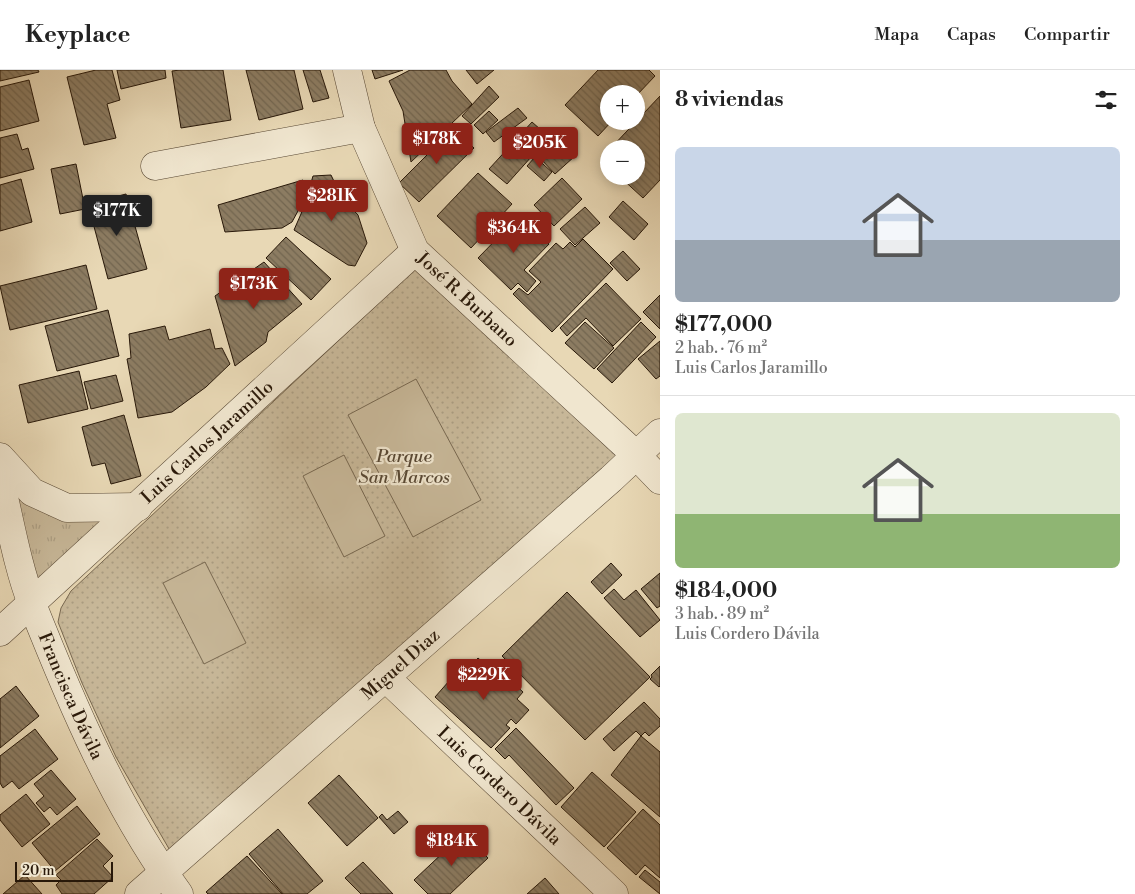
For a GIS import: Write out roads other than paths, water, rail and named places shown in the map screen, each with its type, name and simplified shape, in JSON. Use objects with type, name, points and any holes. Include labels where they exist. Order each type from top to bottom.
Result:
[{"type":"street","name":"José R. Burbano","points":[[347,70],[361,128],[415,251],[636,455],[660,480]]},
{"type":"street","points":[[155,166],[361,128]]},
{"type":"street","name":"Luis Carlos Jaramillo","points":[[0,632],[415,251]]},
{"type":"street","name":"Miguel Diaz","points":[[140,894],[660,433]]},
{"type":"street","points":[[0,457],[32,492],[67,508],[138,507]]},
{"type":"street","name":"Francisca Dávila","points":[[0,480],[32,604],[100,762],[132,822],[180,894]]},
{"type":"street","name":"Luis Cordero Dávila","points":[[385,677],[614,894]]},
{"type":"park label","name":"Parque San Marcos","points":[[404,466]]}]
